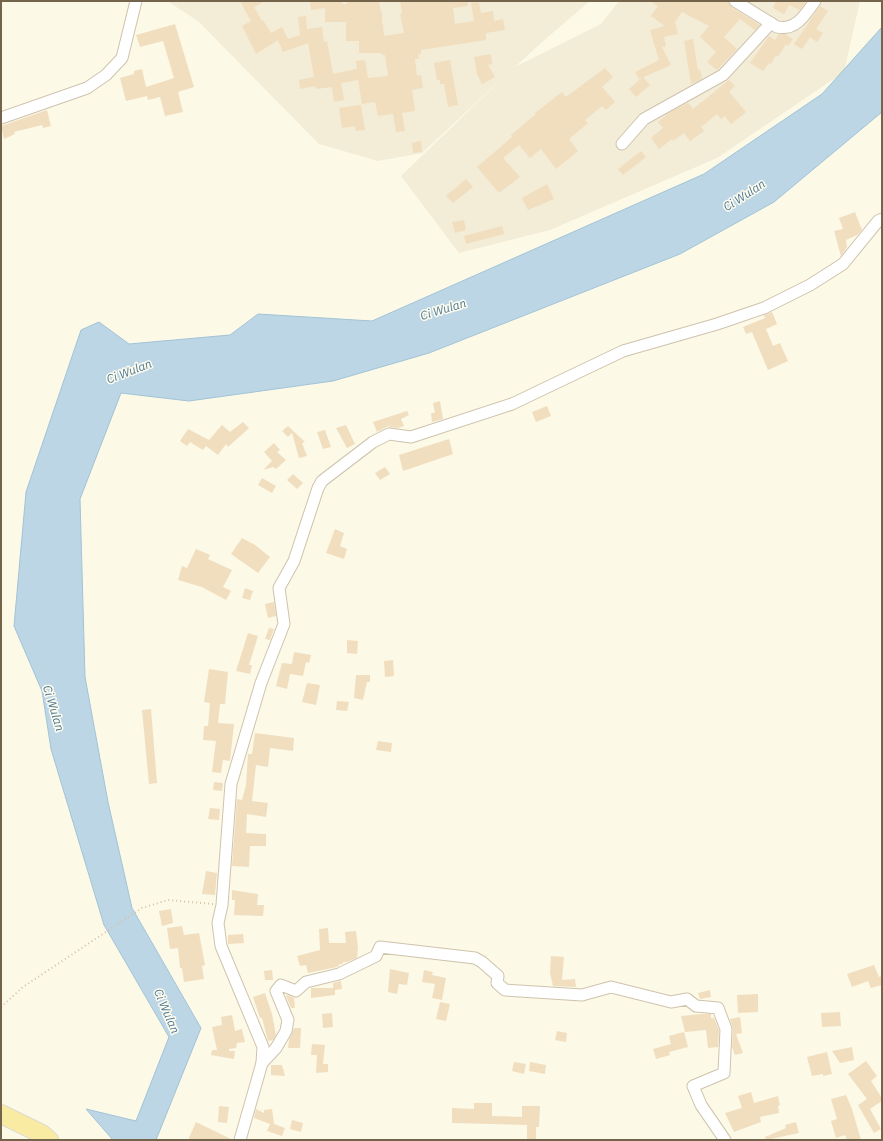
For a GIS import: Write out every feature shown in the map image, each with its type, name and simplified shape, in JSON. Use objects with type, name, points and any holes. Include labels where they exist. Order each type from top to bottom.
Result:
[{"type":"main road","points":[[1,1114],[42,1134],[50,1140]]},
{"type":"street","points":[[1,118],[87,88],[106,75],[122,58],[136,1]]},
{"type":"street","points":[[735,1],[771,23],[783,28],[796,24],[815,1]]},
{"type":"street","points":[[622,144],[644,119],[723,75],[771,23]]},
{"type":"street","points":[[240,1140],[262,1063],[263,1048],[221,946],[218,923],[222,905],[231,784],[261,683],[284,624],[278,588],[294,561],[318,488],[322,481],[373,442],[389,434],[411,437],[512,404],[623,351],[717,324],[764,308],[810,285],[843,264],[878,221],[882,219]]},
{"type":"street","points":[[262,1063],[276,1048],[286,1031],[288,1020],[276,991],[281,985],[296,991],[306,982],[339,974],[376,956],[380,947],[475,958],[498,976],[497,983],[505,990],[582,995],[611,986],[672,1002],[687,998],[696,1006],[718,1008],[726,1029],[724,1072],[693,1086],[701,1106],[725,1140]]},
{"type":"path","points":[[1,1007],[23,986],[142,908],[168,900],[222,905]]},
{"type":"shaded area","points":[[167,1],[590,1],[515,67],[601,24],[619,1],[860,1],[844,72],[717,158],[550,230],[459,253],[401,176],[507,74],[422,153],[378,161],[319,144],[198,21]]},
{"type":"water","name":"Ci Wulan","points":[[882,27],[882,112],[774,202],[680,254],[429,353],[333,381],[189,401],[121,393],[80,499],[85,677],[108,802],[132,908],[201,1028],[156,1140],[113,1140],[86,1109],[136,1121],[169,1037],[104,925],[51,749],[42,691],[14,626],[26,492],[81,330],[99,322],[129,344],[230,335],[258,314],[372,321],[704,174],[822,94]]},
{"type":"building","points":[[240,1],[265,1],[254,7],[262,21],[263,20],[271,33],[282,27],[288,39],[300,35],[298,17],[306,16],[307,29],[322,27],[324,42],[327,41],[333,74],[357,69],[356,61],[365,60],[368,78],[388,76],[385,55],[382,55],[381,53],[359,53],[359,41],[346,41],[346,22],[325,22],[325,8],[311,10],[310,1],[342,1],[342,4],[347,4],[347,2],[379,1],[382,12],[384,36],[404,33],[400,14],[402,13],[400,1],[468,1],[468,6],[453,8],[455,24],[474,21],[471,3],[479,2],[481,13],[493,11],[494,21],[503,19],[505,30],[486,33],[486,40],[421,50],[421,54],[418,55],[419,59],[415,59],[417,76],[421,75],[423,88],[412,90],[415,111],[402,113],[405,131],[396,132],[393,114],[378,116],[375,102],[362,104],[358,80],[341,83],[344,100],[334,102],[332,87],[316,89],[315,86],[300,89],[299,80],[314,77],[308,43],[283,52],[278,40],[256,54],[242,26],[251,21]]},
{"type":"building","points":[[650,1],[728,1],[731,7],[760,25],[755,30],[740,19],[724,37],[737,49],[717,70],[707,62],[716,52],[700,37],[709,26],[682,12],[675,22],[678,34],[664,37],[666,46],[662,47],[671,65],[639,79],[635,72],[659,60],[650,30],[665,26],[651,16],[658,6]]},
{"type":"building","points":[[776,1],[806,1],[800,10],[789,5],[784,14],[773,8]]},
{"type":"building","points":[[820,6],[828,11],[816,29],[823,33],[817,42],[810,37],[802,49],[794,44]]},
{"type":"building","points":[[175,24],[194,87],[178,92],[183,112],[165,116],[160,97],[148,100],[147,96],[126,101],[120,78],[134,74],[134,71],[142,69],[146,87],[174,78],[163,41],[140,47],[136,35]]},
{"type":"building","points":[[779,34],[785,34],[793,39],[788,46],[786,44],[778,57],[776,55],[771,64],[769,63],[763,71],[750,63],[769,36],[775,40]]},
{"type":"building","points":[[693,39],[698,71],[700,69],[702,79],[691,84],[684,41]]},
{"type":"building","points":[[491,54],[492,64],[488,65],[495,77],[482,84],[477,74],[474,57]]},
{"type":"building","points":[[450,60],[458,105],[448,107],[444,84],[440,84],[440,80],[437,80],[434,63]]},
{"type":"building","points":[[605,68],[613,77],[602,87],[615,102],[606,110],[602,106],[585,120],[588,123],[569,139],[578,151],[556,169],[541,149],[530,158],[519,145],[503,158],[520,177],[499,193],[477,167],[512,137],[511,135],[536,114],[535,113],[562,92],[566,97]]},
{"type":"building","points":[[643,77],[650,85],[636,97],[629,89]]},
{"type":"building","points":[[729,80],[735,86],[729,92],[746,112],[731,124],[725,116],[721,119],[717,114],[701,127],[704,131],[690,141],[684,133],[673,141],[672,139],[659,149],[651,138],[663,128],[658,122],[670,112],[688,103],[693,109]]},
{"type":"building","points":[[361,105],[365,130],[356,131],[355,126],[342,128],[339,108]]},
{"type":"building","points":[[47,110],[51,126],[43,128],[42,125],[14,132],[15,134],[4,139],[1,126]]},
{"type":"building","points":[[421,141],[422,152],[413,153],[412,143]]},
{"type":"building","points":[[641,151],[646,157],[623,175],[618,169]]},
{"type":"building","points":[[466,179],[473,187],[453,203],[446,196]]},
{"type":"building","points":[[547,184],[554,199],[528,210],[522,198]]},
{"type":"building","points":[[855,212],[862,230],[857,235],[846,240],[847,247],[841,256],[834,231],[843,229],[839,218]]},
{"type":"building","points":[[464,220],[466,230],[455,233],[452,222]]},
{"type":"building","points":[[502,226],[504,234],[466,244],[464,236]]},
{"type":"building","points":[[772,312],[777,324],[766,329],[773,346],[780,343],[788,361],[768,370],[752,332],[746,334],[743,327],[765,318],[764,315]]},
{"type":"building","points":[[440,401],[443,419],[432,422],[431,413],[435,413],[433,403]]},
{"type":"building","points":[[547,406],[551,416],[536,422],[532,412]]},
{"type":"building","points":[[407,411],[409,415],[401,419],[404,426],[398,428],[388,427],[392,424],[377,432],[373,422]]},
{"type":"building","points":[[243,422],[249,428],[228,447],[226,444],[218,455],[206,446],[203,450],[190,442],[187,446],[180,441],[188,429],[209,440],[222,425],[230,432]]},
{"type":"building","points":[[346,425],[355,444],[347,448],[336,428]]},
{"type":"building","points":[[288,426],[305,442],[302,443],[307,456],[299,458],[292,433],[288,437],[282,431]]},
{"type":"building","points":[[325,430],[331,447],[323,449],[317,432]]},
{"type":"building","points":[[449,439],[453,454],[403,471],[399,455]]},
{"type":"building","points":[[274,443],[280,450],[277,452],[286,460],[276,469],[273,467],[263,470],[272,461],[264,452]]},
{"type":"building","points":[[385,467],[390,474],[380,480],[375,473]]},
{"type":"building","points":[[293,474],[303,483],[297,489],[287,480]]},
{"type":"building","points":[[262,478],[276,486],[272,493],[258,485]]},
{"type":"building","points":[[335,529],[344,533],[340,546],[347,549],[344,559],[326,553]]},
{"type":"building","points":[[242,538],[255,545],[270,557],[258,573],[231,554]]},
{"type":"building","points":[[196,549],[210,555],[208,559],[232,570],[223,587],[231,591],[226,600],[202,587],[178,580],[182,566],[187,568]]},
{"type":"building","points":[[245,588],[253,591],[250,600],[242,598]]},
{"type":"building","points":[[274,602],[276,616],[268,618],[265,604]]},
{"type":"building","points":[[269,628],[274,629],[270,640],[265,639]]},
{"type":"building","points":[[248,633],[258,636],[249,665],[252,665],[250,674],[236,671]]},
{"type":"building","points":[[347,640],[358,641],[357,654],[347,653]]},
{"type":"building","points":[[294,652],[311,655],[309,663],[306,662],[303,676],[290,674],[287,689],[276,686],[282,663],[292,664]]},
{"type":"building","points":[[393,660],[394,676],[385,677],[384,661]]},
{"type":"building","points":[[209,669],[228,672],[225,704],[220,704],[218,723],[234,724],[230,761],[223,760],[221,773],[212,772],[216,741],[203,740],[204,726],[208,726],[210,703],[204,702]]},
{"type":"building","points":[[356,675],[370,675],[370,682],[367,682],[363,700],[354,698]]},
{"type":"building","points":[[307,683],[320,685],[316,705],[302,702]]},
{"type":"building","points":[[337,701],[349,702],[347,711],[336,710]]},
{"type":"building","points":[[151,709],[157,783],[149,784],[142,710]]},
{"type":"building","points":[[255,733],[294,738],[293,751],[270,748],[268,767],[256,765],[252,801],[268,803],[266,817],[247,814],[246,833],[266,834],[266,846],[250,846],[249,867],[232,866],[237,799],[242,800],[246,785],[248,754],[252,754]]},
{"type":"building","points":[[378,741],[392,743],[391,752],[376,750]]},
{"type":"building","points":[[214,782],[223,783],[222,791],[213,790]]},
{"type":"building","points":[[210,808],[220,809],[219,820],[208,819]]},
{"type":"building","points":[[206,871],[217,873],[215,895],[202,894]]},
{"type":"building","points":[[232,890],[258,894],[257,905],[264,905],[263,916],[234,915],[235,900],[232,900]]},
{"type":"building","points":[[171,909],[173,923],[162,926],[159,911]]},
{"type":"building","points":[[182,926],[184,935],[199,933],[205,965],[202,966],[204,979],[184,982],[182,968],[180,968],[178,948],[170,949],[167,928]]},
{"type":"building","points":[[328,928],[329,943],[346,943],[345,932],[356,931],[358,948],[357,958],[343,962],[343,964],[340,964],[337,967],[308,973],[306,965],[300,966],[297,956],[320,950],[319,929]]},
{"type":"building","points":[[243,934],[244,943],[228,944],[228,935]]},
{"type":"building","points":[[551,956],[564,957],[562,980],[575,979],[576,987],[553,986],[550,973]]},
{"type":"building","points":[[874,965],[879,977],[882,976],[882,985],[871,988],[868,981],[852,987],[847,974]]},
{"type":"building","points":[[390,969],[409,973],[407,985],[399,984],[397,994],[388,992]]},
{"type":"building","points":[[272,970],[273,980],[265,980],[264,971]]},
{"type":"building","points":[[424,970],[433,972],[432,975],[446,978],[442,1000],[432,998],[435,984],[422,982]]},
{"type":"building","points":[[341,981],[342,989],[335,990],[335,995],[311,998],[311,988],[333,988],[333,983]]},
{"type":"building","points":[[710,990],[711,997],[700,999],[698,993]]},
{"type":"building","points":[[265,993],[272,1014],[276,1035],[273,1040],[268,1041],[262,1018],[260,1018],[253,997]]},
{"type":"building","points":[[758,994],[758,1012],[738,1013],[737,995]]},
{"type":"building","points":[[288,995],[294,998],[295,1008],[291,1008],[286,996]]},
{"type":"building","points":[[440,1002],[450,1004],[446,1021],[436,1019]]},
{"type":"building","points":[[840,1012],[841,1026],[822,1027],[821,1013]]},
{"type":"building","points":[[332,1013],[333,1027],[323,1028],[322,1014]]},
{"type":"building","points":[[711,1014],[711,1018],[714,1018],[719,1030],[718,1047],[708,1048],[706,1030],[685,1032],[681,1016]]},
{"type":"building","points":[[232,1015],[235,1031],[242,1029],[245,1042],[237,1043],[236,1048],[229,1049],[229,1051],[235,1051],[234,1059],[211,1055],[212,1050],[217,1050],[212,1027],[222,1025],[221,1017]]},
{"type":"building","points":[[740,1017],[742,1033],[736,1034],[743,1053],[735,1055],[732,1047],[733,1029],[730,1019]]},
{"type":"building","points":[[294,1028],[301,1028],[300,1048],[288,1048],[289,1040]]},
{"type":"building","points":[[557,1031],[567,1033],[566,1042],[555,1040]]},
{"type":"building","points":[[684,1032],[688,1047],[669,1052],[670,1055],[656,1059],[653,1049],[671,1044],[669,1036]]},
{"type":"building","points":[[312,1044],[325,1045],[323,1064],[328,1064],[328,1072],[316,1073],[317,1055],[311,1055]]},
{"type":"building","points":[[852,1047],[854,1060],[840,1063],[832,1051]]},
{"type":"building","points":[[827,1052],[832,1074],[812,1076],[807,1057]]},
{"type":"building","points":[[866,1061],[877,1076],[871,1081],[882,1098],[882,1101],[870,1109],[881,1129],[874,1133],[858,1105],[867,1099],[848,1074]]},
{"type":"building","points":[[514,1062],[526,1064],[524,1074],[512,1071]]},
{"type":"building","points":[[530,1062],[546,1065],[545,1074],[529,1071]]},
{"type":"building","points":[[271,1065],[282,1065],[285,1076],[271,1075]]},
{"type":"building","points":[[751,1092],[754,1103],[778,1096],[780,1105],[778,1106],[779,1113],[760,1117],[761,1122],[734,1132],[725,1113],[742,1108],[738,1096]]},
{"type":"building","points":[[846,1095],[852,1109],[861,1140],[847,1140],[845,1135],[836,1138],[831,1121],[837,1119],[831,1099]]},
{"type":"building","points":[[474,1103],[492,1103],[492,1116],[522,1117],[522,1106],[540,1106],[539,1127],[536,1127],[536,1140],[527,1140],[527,1125],[452,1123],[452,1108],[474,1109]]},
{"type":"building","points":[[219,1106],[229,1107],[227,1123],[218,1122]]},
{"type":"building","points":[[256,1109],[264,1113],[264,1110],[272,1109],[274,1124],[285,1128],[282,1136],[267,1131],[270,1124],[254,1118]]},
{"type":"building","points":[[292,1120],[303,1123],[301,1132],[290,1129]]},
{"type":"building","points":[[196,1122],[233,1140],[188,1140]]},
{"type":"building","points":[[796,1122],[799,1133],[766,1140],[765,1137],[786,1128],[785,1125]]}]
